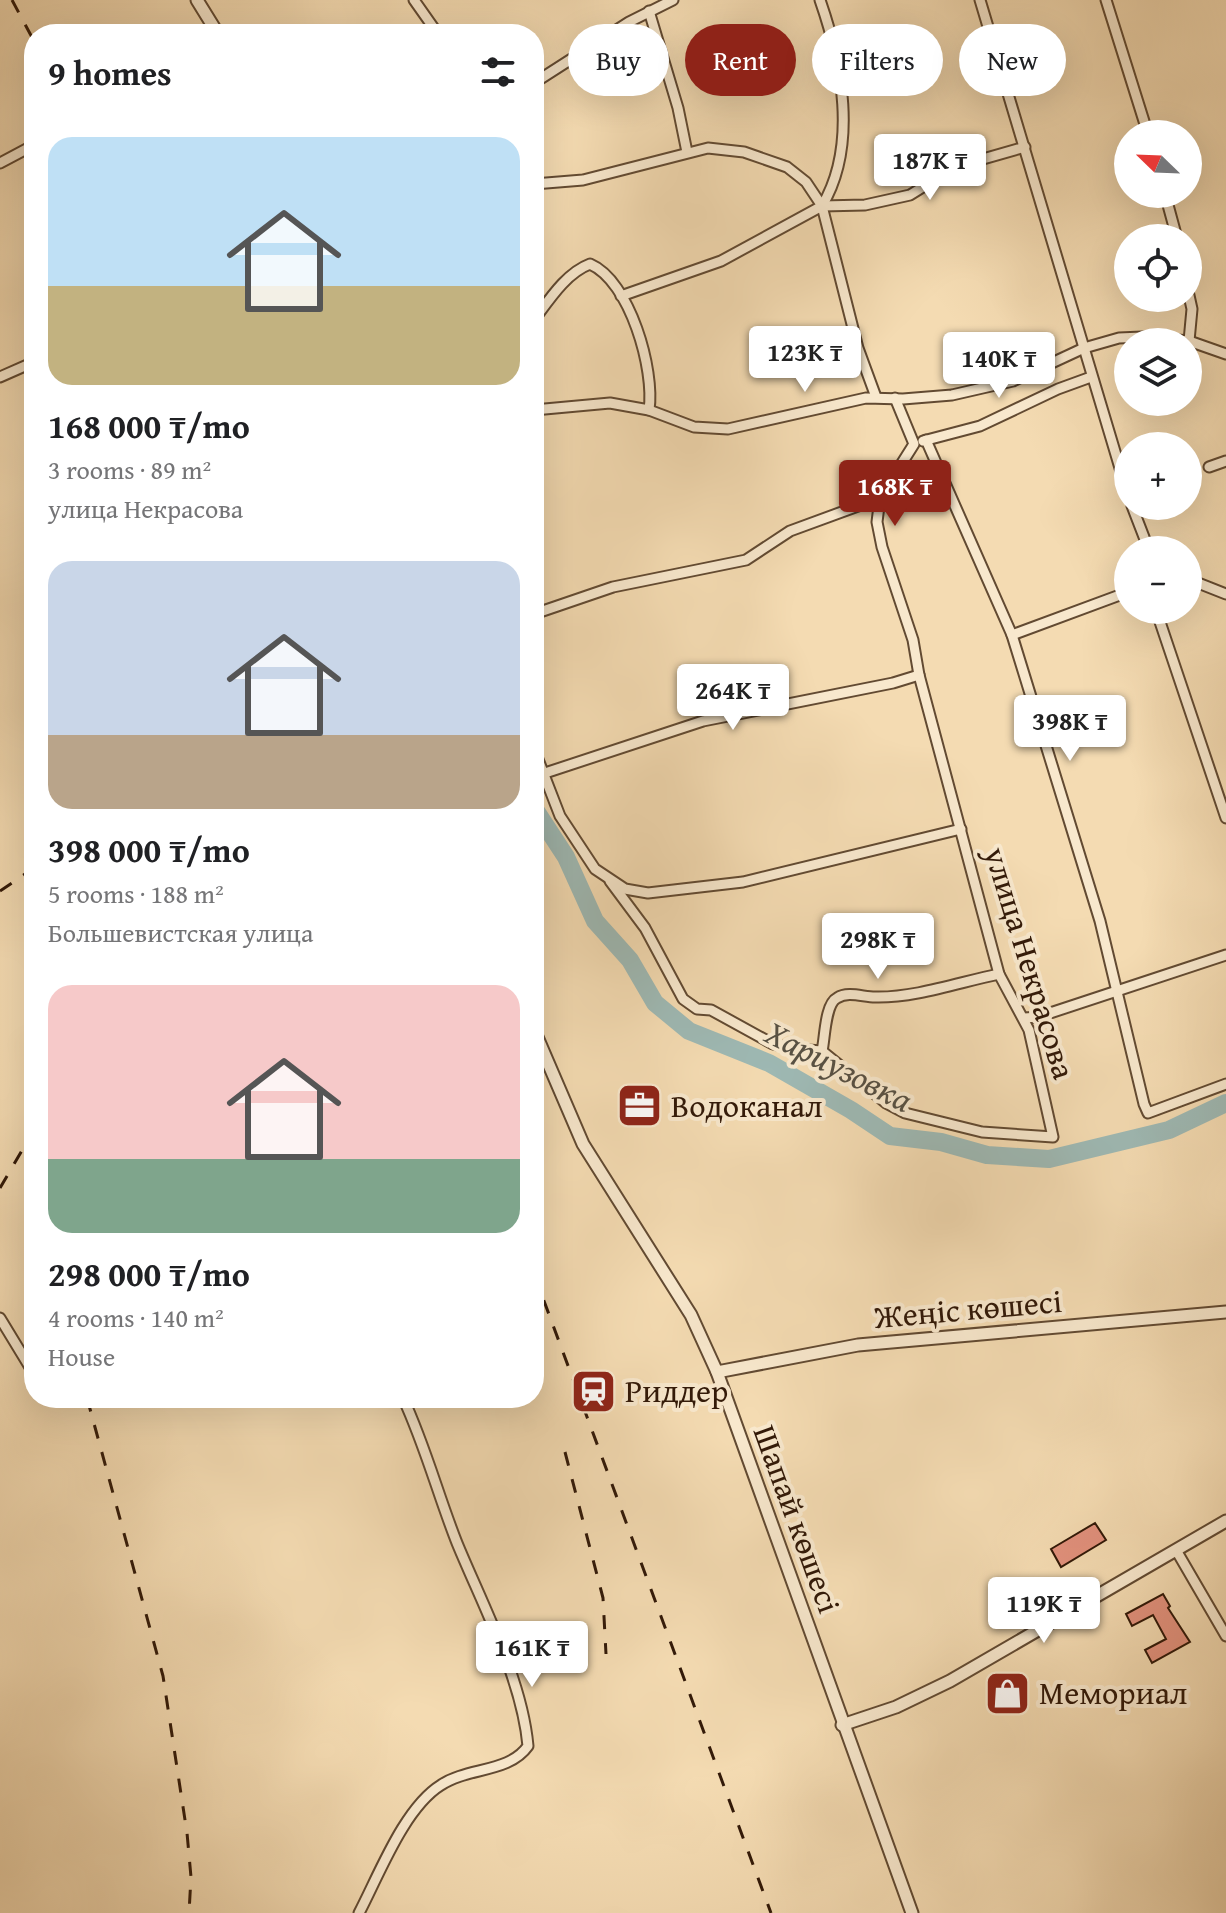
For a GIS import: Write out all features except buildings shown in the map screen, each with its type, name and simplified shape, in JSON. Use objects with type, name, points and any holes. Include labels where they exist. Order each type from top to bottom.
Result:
[{"type":"street","points":[[197,0],[212,24]]},
{"type":"street","points":[[414,0],[431,24]]},
{"type":"street","points":[[544,77],[649,11],[673,0]]},
{"type":"street","points":[[820,0],[837,56],[841,112],[839,168],[834,186],[822,206]]},
{"type":"street","points":[[980,0],[1114,450]]},
{"type":"street","points":[[1106,0],[1144,120]]},
{"type":"street","points":[[649,11],[678,108],[687,152]]},
{"type":"street","points":[[621,296],[721,261],[822,206],[865,205],[910,195],[955,167],[1025,147]]},
{"type":"street","points":[[544,183],[583,180],[708,148],[727,149],[787,167],[806,182],[822,206],[858,348],[876,397]]},
{"type":"street","points":[[0,163],[24,150]]},
{"type":"street","points":[[544,307],[568,277],[590,264],[610,277],[621,296],[650,369],[652,392],[649,410]]},
{"type":"street","points":[[544,409],[595,403],[649,410],[694,427],[728,429],[876,397],[952,395],[1013,381],[1084,348],[1114,339]]},
{"type":"street","points":[[1202,346],[1226,354]]},
{"type":"street","points":[[0,377],[24,366]]},
{"type":"street","points":[[544,611],[613,587],[746,560],[790,531],[880,498],[914,444],[980,426],[1091,377]]},
{"type":"street","points":[[895,398],[914,444]]},
{"type":"street","points":[[926,440],[1012,635],[1100,921],[1115,991],[1148,1113],[1226,1084]]},
{"type":"street","points":[[1209,467],[1226,461]]},
{"type":"street","name":"улица Некрасова","points":[[822,1051],[886,1103],[905,1113],[982,1132],[1053,1137],[1025,1018],[999,974],[919,675],[913,640],[882,547],[877,522],[880,498]]},
{"type":"street","points":[[1202,585],[1226,594]]},
{"type":"street","points":[[1012,635],[1114,597]]},
{"type":"street","points":[[1161,624],[1226,818]]},
{"type":"street","points":[[544,773],[703,721],[893,683],[919,675]]},
{"type":"street","points":[[544,779],[560,816],[595,869],[625,889],[648,893],[743,882],[961,829]]},
{"type":"street","points":[[610,881],[645,928],[683,999],[697,1009],[711,1010],[773,1044],[822,1051],[831,1004],[837,997],[913,993],[999,974]]},
{"type":"street","points":[[1025,1018],[1038,1017],[1226,955]]},
{"type":"street","name":"Шапай көшесі","points":[[544,1053],[583,1144],[691,1315],[717,1372],[912,1913]]},
{"type":"street","name":"Жеңіс көшесі","points":[[717,1372],[858,1345],[1226,1312]]},
{"type":"street","points":[[0,1318],[24,1358]]},
{"type":"street","points":[[359,1913],[417,1806],[440,1785],[467,1772],[520,1758],[528,1746],[526,1723],[511,1680],[408,1408]]},
{"type":"street","points":[[842,1725],[896,1707],[950,1681],[1226,1521]]},
{"type":"street","points":[[1176,1550],[1226,1636]]},
{"type":"waterway","name":"Хариузовка","points":[[544,823],[566,857],[595,921],[630,960],[655,1003],[689,1031],[769,1063],[890,1136],[941,1142],[987,1155],[1049,1159],[1169,1130],[1226,1103]]},
{"type":"railway","points":[[12,0],[25,24]]},
{"type":"railway","points":[[0,891],[24,875]]},
{"type":"railway","points":[[0,1188],[24,1147]]},
{"type":"railway","points":[[544,1301],[771,1913]]},
{"type":"railway","points":[[90,1408],[163,1676],[187,1833],[191,1877],[189,1913]]},
{"type":"railway","points":[[565,1452],[603,1598],[606,1654]]},
{"type":"place","name":"Водоканал","points":[[640,1106]]},
{"type":"place","name":"Риддер","points":[[594,1391]]},
{"type":"place","name":"Мемориал","points":[[1008,1693]]}]
